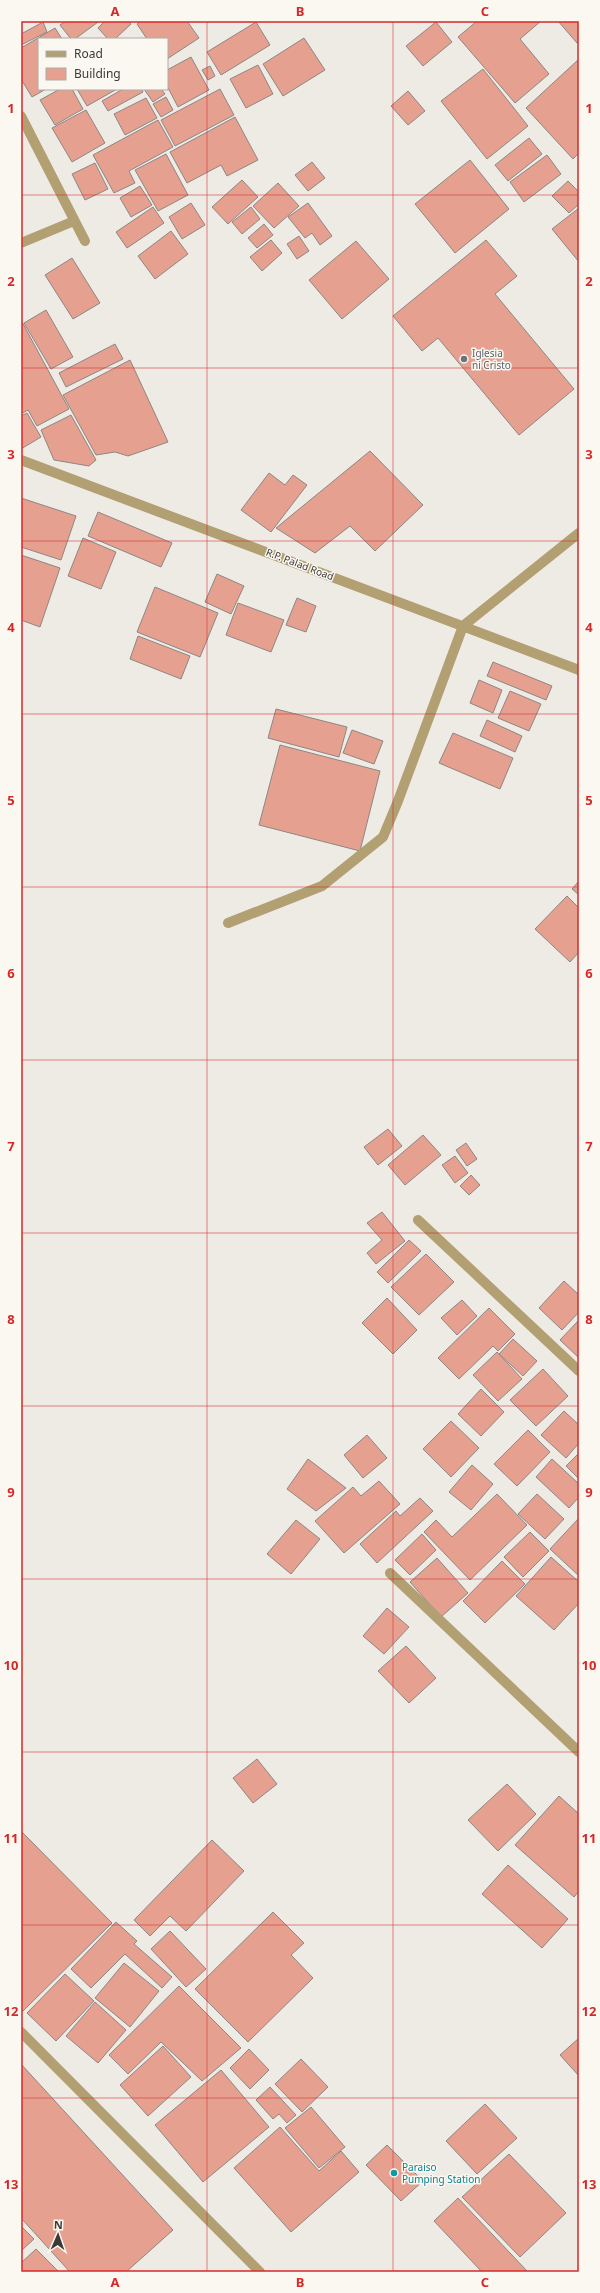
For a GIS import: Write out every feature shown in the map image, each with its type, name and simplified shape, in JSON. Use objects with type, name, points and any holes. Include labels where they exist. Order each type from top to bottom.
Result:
[{"type":"street","points":[[21,116],[85,241]]},
{"type":"street","points":[[21,243],[74,221]]},
{"type":"street","name":"R.P. Palad Road","points":[[21,460],[579,670]]},
{"type":"street","points":[[228,923],[322,886],[383,837],[398,801],[463,626],[579,533]]},
{"type":"street","points":[[418,1220],[579,1371]]},
{"type":"street","points":[[390,1573],[579,1752]]},
{"type":"street","points":[[21,2032],[260,2272]]},
{"type":"building","points":[[66,21],[98,22],[76,38],[70,38],[60,25]]},
{"type":"building","points":[[105,21],[128,21],[131,24],[116,38],[107,38],[98,28]]},
{"type":"building","points":[[141,21],[187,21],[199,38],[168,58],[168,38],[146,38],[137,24]]},
{"type":"building","points":[[477,21],[541,21],[520,39],[549,74],[515,103],[458,37]]},
{"type":"building","points":[[558,21],[579,21],[579,42],[577,43]]},
{"type":"building","points":[[43,22],[47,32],[21,45],[21,34]]},
{"type":"building","points":[[256,22],[270,45],[221,75],[207,52]]},
{"type":"building","points":[[436,22],[452,42],[423,66],[406,46]]},
{"type":"building","points":[[55,28],[61,38],[38,38]]},
{"type":"building","points":[[38,38],[38,90],[44,90],[32,97],[21,79],[21,48]]},
{"type":"building","points":[[304,38],[325,70],[283,96],[263,64]]},
{"type":"building","points":[[191,57],[209,90],[178,107],[168,88],[168,69]]},
{"type":"building","points":[[579,59],[579,153],[573,159],[526,108]]},
{"type":"building","points":[[258,65],[273,94],[246,108],[230,79]]},
{"type":"building","points":[[210,66],[215,76],[208,80],[202,70]]},
{"type":"building","points":[[483,69],[528,126],[487,159],[441,101]]},
{"type":"building","points":[[220,89],[234,115],[175,146],[161,120]]},
{"type":"building","points":[[58,90],[73,90],[83,109],[55,125],[40,100]]},
{"type":"building","points":[[78,90],[115,90],[87,106]]},
{"type":"building","points":[[121,90],[142,90],[143,92],[108,111],[102,101]]},
{"type":"building","points":[[145,90],[162,90],[165,94],[153,102]]},
{"type":"building","points":[[408,91],[425,111],[408,125],[391,106]]},
{"type":"building","points":[[166,97],[173,110],[161,117],[153,104]]},
{"type":"building","points":[[146,98],[157,118],[125,135],[114,114]]},
{"type":"building","points":[[86,110],[105,143],[72,162],[52,128]]},
{"type":"building","points":[[235,117],[258,160],[227,176],[221,165],[187,183],[170,152]]},
{"type":"building","points":[[158,120],[173,147],[129,171],[135,183],[114,193],[93,155]]},
{"type":"building","points":[[529,138],[542,154],[508,181],[495,165]]},
{"type":"building","points":[[166,154],[188,195],[158,211],[135,170]]},
{"type":"building","points":[[547,155],[561,174],[524,202],[510,182]]},
{"type":"building","points":[[470,160],[509,209],[455,253],[415,204]]},
{"type":"building","points":[[312,162],[325,178],[308,191],[295,175]]},
{"type":"building","points":[[95,163],[108,189],[85,200],[72,174]]},
{"type":"building","points":[[242,180],[258,197],[228,224],[212,207]]},
{"type":"building","points":[[568,181],[579,192],[579,204],[569,213],[552,196]]},
{"type":"building","points":[[278,183],[299,206],[274,228],[253,206]]},
{"type":"building","points":[[140,186],[152,205],[131,217],[120,198]]},
{"type":"building","points":[[191,203],[205,225],[182,239],[169,217]]},
{"type":"building","points":[[308,203],[332,236],[320,245],[312,233],[305,238],[288,217]]},
{"type":"building","points":[[153,207],[164,223],[127,248],[116,232]]},
{"type":"building","points":[[251,207],[260,219],[242,234],[232,222]]},
{"type":"building","points":[[579,208],[579,262],[552,229]]},
{"type":"building","points":[[264,224],[273,235],[257,248],[248,238]]},
{"type":"building","points":[[171,231],[188,254],[155,279],[138,256]]},
{"type":"building","points":[[299,236],[309,251],[297,259],[287,244]]},
{"type":"building","points":[[271,240],[282,253],[262,271],[250,257]]},
{"type":"building","points":[[486,240],[517,276],[495,294],[574,389],[519,435],[438,338],[422,351],[393,316]]},
{"type":"building","points":[[356,241],[389,279],[342,319],[309,280]]},
{"type":"building","points":[[72,258],[100,303],[73,319],[45,275]]},
{"type":"building","points":[[46,310],[73,357],[51,369],[24,323]]},
{"type":"building","points":[[21,320],[69,409],[37,426],[28,410],[21,414]]},
{"type":"building","points":[[115,344],[123,359],[66,387],[59,373]]},
{"type":"building","points":[[130,360],[168,442],[128,456],[115,452],[96,455],[63,395]]},
{"type":"building","points":[[27,413],[41,437],[21,449],[21,416]]},
{"type":"building","points":[[71,415],[96,460],[89,466],[54,460],[41,430]]},
{"type":"building","points":[[370,451],[423,505],[375,551],[350,526],[315,553],[276,528]]},
{"type":"building","points":[[269,473],[285,485],[293,475],[307,485],[271,532],[241,510]]},
{"type":"building","points":[[21,498],[76,516],[61,560],[21,547]]},
{"type":"building","points":[[98,512],[172,543],[161,567],[88,536]]},
{"type":"building","points":[[83,538],[116,552],[101,589],[68,576]]},
{"type":"building","points":[[21,555],[60,568],[40,627],[21,620]]},
{"type":"building","points":[[217,574],[244,586],[231,614],[205,602]]},
{"type":"building","points":[[155,587],[218,613],[200,657],[137,632]]},
{"type":"building","points":[[297,598],[316,606],[306,632],[286,625]]},
{"type":"building","points":[[238,603],[284,620],[271,652],[226,635]]},
{"type":"building","points":[[138,636],[190,656],[181,679],[130,659]]},
{"type":"building","points":[[493,662],[552,686],[546,700],[487,676]]},
{"type":"building","points":[[479,680],[502,690],[493,713],[470,703]]},
{"type":"building","points":[[510,691],[541,704],[529,731],[498,718]]},
{"type":"building","points":[[276,709],[347,727],[339,757],[268,738]]},
{"type":"building","points":[[487,720],[522,736],[515,752],[480,736]]},
{"type":"building","points":[[352,730],[383,741],[374,764],[343,753]]},
{"type":"building","points":[[453,733],[513,758],[500,789],[439,763]]},
{"type":"building","points":[[280,745],[380,771],[360,851],[259,825]]},
{"type":"building","points":[[579,881],[579,895],[572,889]]},
{"type":"building","points":[[567,896],[579,908],[579,952],[570,962],[535,929]]},
{"type":"building","points":[[388,1129],[402,1146],[378,1165],[364,1147]]},
{"type":"building","points":[[423,1135],[441,1155],[405,1185],[388,1165]]},
{"type":"building","points":[[466,1143],[477,1159],[467,1166],[456,1150]]},
{"type":"building","points":[[455,1156],[468,1173],[455,1183],[442,1165]]},
{"type":"building","points":[[471,1175],[480,1185],[469,1195],[460,1186]]},
{"type":"building","points":[[382,1212],[405,1241],[376,1264],[367,1253],[382,1240],[367,1223]]},
{"type":"building","points":[[409,1240],[421,1251],[388,1283],[377,1272]]},
{"type":"building","points":[[426,1254],[454,1282],[419,1315],[391,1287]]},
{"type":"building","points":[[564,1281],[579,1295],[579,1312],[562,1330],[539,1308]]},
{"type":"building","points":[[387,1298],[417,1330],[393,1354],[362,1323]]},
{"type":"building","points":[[462,1300],[477,1316],[457,1335],[441,1318]]},
{"type":"building","points":[[489,1308],[515,1334],[498,1351],[493,1346],[459,1379],[438,1358]]},
{"type":"building","points":[[579,1320],[579,1358],[560,1340]]},
{"type":"building","points":[[513,1339],[537,1361],[523,1376],[499,1354]]},
{"type":"building","points":[[497,1352],[522,1379],[498,1401],[473,1375]]},
{"type":"building","points":[[543,1369],[568,1396],[536,1426],[510,1400]]},
{"type":"building","points":[[481,1389],[504,1412],[481,1436],[458,1414]]},
{"type":"building","points":[[564,1411],[579,1425],[579,1443],[566,1458],[541,1435]]},
{"type":"building","points":[[451,1421],[479,1448],[451,1477],[423,1449]]},
{"type":"building","points":[[528,1430],[550,1452],[517,1486],[494,1464]]},
{"type":"building","points":[[367,1435],[387,1458],[363,1478],[344,1455]]},
{"type":"building","points":[[579,1453],[579,1479],[566,1466]]},
{"type":"building","points":[[308,1459],[346,1488],[316,1511],[287,1489]]},
{"type":"building","points":[[552,1459],[579,1484],[579,1497],[569,1508],[536,1477]]},
{"type":"building","points":[[472,1465],[493,1484],[471,1510],[449,1492]]},
{"type":"building","points":[[379,1481],[400,1504],[344,1553],[315,1521],[353,1487],[361,1496]]},
{"type":"building","points":[[497,1494],[527,1525],[470,1580],[424,1532],[436,1520],[452,1537]]},
{"type":"building","points":[[537,1494],[564,1519],[545,1539],[518,1514]]},
{"type":"building","points":[[420,1498],[433,1511],[377,1563],[360,1544],[396,1511],[400,1516]]},
{"type":"building","points":[[579,1518],[579,1576],[550,1549]]},
{"type":"building","points":[[296,1520],[320,1539],[291,1574],[267,1554]]},
{"type":"building","points":[[530,1532],[549,1551],[523,1577],[504,1557]]},
{"type":"building","points":[[422,1534],[436,1550],[410,1575],[395,1560]]},
{"type":"building","points":[[551,1557],[579,1582],[579,1603],[554,1630],[516,1596]]},
{"type":"building","points":[[437,1558],[468,1593],[441,1617],[410,1582]]},
{"type":"building","points":[[502,1561],[525,1584],[485,1623],[463,1601]]},
{"type":"building","points":[[387,1608],[409,1627],[384,1654],[363,1636]]},
{"type":"building","points":[[406,1646],[436,1678],[409,1703],[378,1671]]},
{"type":"building","points":[[257,1759],[277,1784],[253,1803],[233,1778]]},
{"type":"building","points":[[507,1784],[536,1814],[498,1851],[468,1820]]},
{"type":"building","points":[[559,1796],[579,1814],[579,1891],[574,1897],[515,1845]]},
{"type":"building","points":[[21,1831],[112,1923],[23,2011],[21,2009]]},
{"type":"building","points":[[212,1840],[244,1871],[186,1931],[170,1916],[150,1936],[134,1920]]},
{"type":"building","points":[[508,1865],[568,1919],[542,1948],[482,1894]]},
{"type":"building","points":[[273,1912],[304,1943],[291,1955],[313,1978],[248,2042],[195,1989]]},
{"type":"building","points":[[116,1922],[137,1941],[134,1944],[172,1977],[162,1988],[125,1954],[91,1988],[71,1969]]},
{"type":"building","points":[[170,1931],[206,1969],[186,1987],[151,1949]]},
{"type":"building","points":[[124,1963],[159,1991],[130,2027],[95,1998]]},
{"type":"building","points":[[65,1974],[94,2001],[56,2041],[27,2013]]},
{"type":"building","points":[[179,1986],[241,2048],[202,2081],[161,2042],[128,2074],[109,2055]]},
{"type":"building","points":[[95,2002],[126,2030],[98,2063],[66,2036]]},
{"type":"building","points":[[579,2038],[579,2076],[560,2055]]},
{"type":"building","points":[[163,2046],[191,2077],[148,2116],[120,2085]]},
{"type":"building","points":[[249,2049],[269,2070],[250,2089],[230,2068]]},
{"type":"building","points":[[301,2059],[328,2087],[302,2112],[275,2084]]},
{"type":"building","points":[[21,2064],[173,2230],[126,2272],[70,2272],[21,2218]]},
{"type":"building","points":[[221,2070],[269,2127],[203,2182],[155,2125]]},
{"type":"building","points":[[270,2087],[296,2115],[287,2123],[279,2114],[273,2119],[256,2100]]},
{"type":"building","points":[[485,2104],[517,2138],[477,2174],[446,2141]]},
{"type":"building","points":[[311,2107],[345,2147],[319,2168],[285,2128]]},
{"type":"building","points":[[280,2127],[319,2171],[341,2151],[359,2172],[291,2232],[234,2168]]},
{"type":"building","name":"Paraiso Pumping Station","points":[[387,2145],[423,2181],[401,2201],[366,2165]]},
{"type":"building","points":[[509,2154],[566,2213],[520,2257],[462,2197]]},
{"type":"building","points":[[458,2198],[528,2272],[482,2272],[434,2221]]},
{"type":"building","points":[[21,2226],[34,2239],[21,2251]]},
{"type":"building","points":[[36,2249],[59,2272],[21,2272],[21,2263]]},
{"type":"place","name":"Iglesia ni Cristo","points":[[464,359]]},
{"type":"place","name":"Paraiso Pumping Station","points":[[394,2173]]}]
